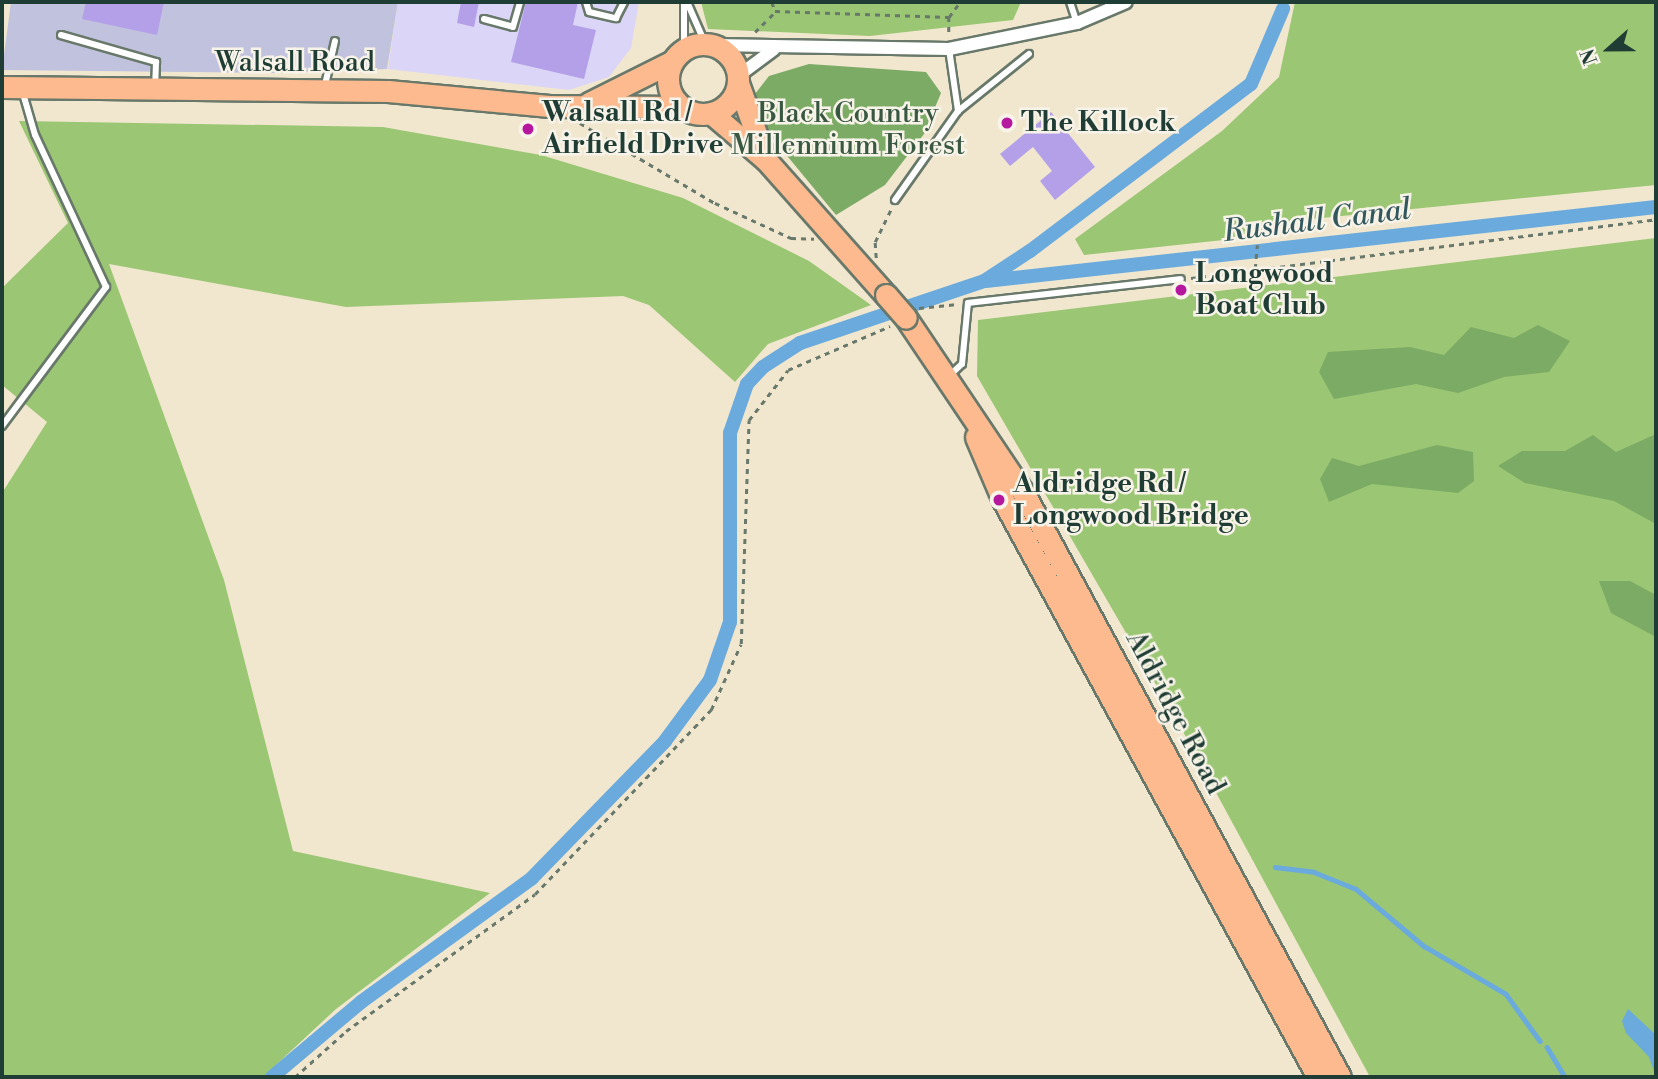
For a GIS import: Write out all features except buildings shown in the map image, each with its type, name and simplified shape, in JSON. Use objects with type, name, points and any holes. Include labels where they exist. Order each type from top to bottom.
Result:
[{"type":"main road","points":[[710,44],[730,56],[738,79],[730,101],[711,113],[682,107],[668,84],[678,56],[710,44]]},
{"type":"main road","name":"Walsall Road","points":[[581,112],[678,56]]},
{"type":"main road","name":"Aldridge Road","points":[[738,79],[766,160]]},
{"type":"main road","name":"Walsall Road","points":[[11,88],[324,91],[581,112],[682,107]]},
{"type":"main road","name":"Aldridge Road","points":[[711,113],[766,160],[886,295],[950,378],[1002,498],[1286,999],[1340,1077]]},
{"type":"main road","name":"Aldridge Road","points":[[1286,999],[1318,1077]]},
{"type":"street","points":[[710,44],[773,50],[949,49],[1077,23],[1126,2]]},
{"type":"street","points":[[738,79],[773,50]]},
{"type":"lane","points":[[484,19],[513,27],[520,2]]},
{"type":"lane","points":[[586,2],[589,12],[616,18],[624,2]]},
{"type":"lane","points":[[685,2],[710,44]]},
{"type":"lane","points":[[678,56],[685,2]]},
{"type":"lane","points":[[1070,2],[1077,23]]},
{"type":"lane","points":[[61,35],[156,62],[154,91]]},
{"type":"lane","points":[[324,91],[335,41]]},
{"type":"lane","points":[[949,49],[958,110]]},
{"type":"lane","points":[[895,200],[958,110],[1029,54]]},
{"type":"lane","points":[[2,426],[106,286],[11,88]]},
{"type":"lane","points":[[950,378],[962,364],[968,303],[1181,279]]},
{"type":"path","points":[[772,2],[775,11]]},
{"type":"path","points":[[949,49],[949,17],[960,2]]},
{"type":"path","points":[[741,47],[775,11],[949,17]]},
{"type":"path","points":[[581,112],[715,203],[791,238],[838,240]]},
{"type":"path","points":[[876,265],[875,242],[895,200]]},
{"type":"path","points":[[1181,279],[1656,219]]},
{"type":"path","points":[[1255,269],[1259,260],[1257,244]]},
{"type":"path","points":[[295,1077],[346,1031],[535,894],[704,718],[741,644],[749,421],[789,370],[904,317],[968,303]]},
{"type":"shaded area","points":[[11,2],[398,2],[387,69],[274,73],[2,70]]},
{"type":"shaded area","points":[[398,2],[639,2],[631,48],[609,77],[569,90],[388,69]]},
{"type":"green space","points":[[701,2],[1021,2],[1013,20],[870,36],[708,29]]},
{"type":"green space","points":[[1295,2],[1656,2],[1656,185],[1281,222],[1242,238],[1084,255],[1075,239],[1222,131],[1279,77]]},
{"type":"green space","name":"Black Country Millennium Forest","points":[[809,64],[926,72],[941,93],[924,134],[885,185],[836,215],[760,123],[751,99],[769,76]]},
{"type":"green space","points":[[19,121],[383,127],[541,155],[683,198],[809,261],[871,305],[768,344],[735,382],[649,305],[623,296],[346,307],[109,264],[224,580],[293,851],[490,893],[336,1009],[263,1077],[2,1077],[2,493],[47,422],[2,385],[2,288],[68,223]]},
{"type":"green space","points":[[1656,238],[1656,1077],[1370,1077],[1180,726],[977,376],[978,320]]},
{"type":"green space","points":[[1538,325],[1570,341],[1549,372],[1504,377],[1458,393],[1416,384],[1334,399],[1319,372],[1328,352],[1410,347],[1444,355],[1471,327],[1514,338]]},
{"type":"green space","points":[[1656,434],[1656,524],[1614,501],[1525,483],[1498,466],[1522,451],[1565,451],[1593,435],[1616,452]]},
{"type":"green space","points":[[1437,445],[1473,452],[1474,481],[1458,493],[1372,484],[1329,502],[1320,479],[1332,458],[1359,466]]},
{"type":"green space","points":[[1599,581],[1630,581],[1656,595],[1656,637],[1611,613]]},
{"type":"water","points":[[1628,1009],[1656,1035],[1656,1077],[1649,1057],[1626,1033],[1622,1021]]},
{"type":"waterway","points":[[272,1077],[361,1002],[532,878],[665,741],[710,680],[730,622],[730,433],[747,384],[763,367],[800,343],[984,281],[1030,251],[1251,84],[1283,9]]},
{"type":"waterway","name":"Rushall Canal","points":[[986,281],[1656,207]]},
{"type":"waterway","points":[[1275,867],[1314,872],[1356,889],[1424,946],[1506,994],[1540,1041]]},
{"type":"waterway","points":[[1547,1047],[1565,1077]]},
{"type":"place","name":"The Killock","points":[[1007,123]]},
{"type":"place","name":"Walsall Rd / Airfield Drive","points":[[528,129]]},
{"type":"place","name":"Longwood Boat Club","points":[[1181,290]]},
{"type":"place","name":"Aldridge Rd / Longwood Bridge","points":[[999,500]]}]
